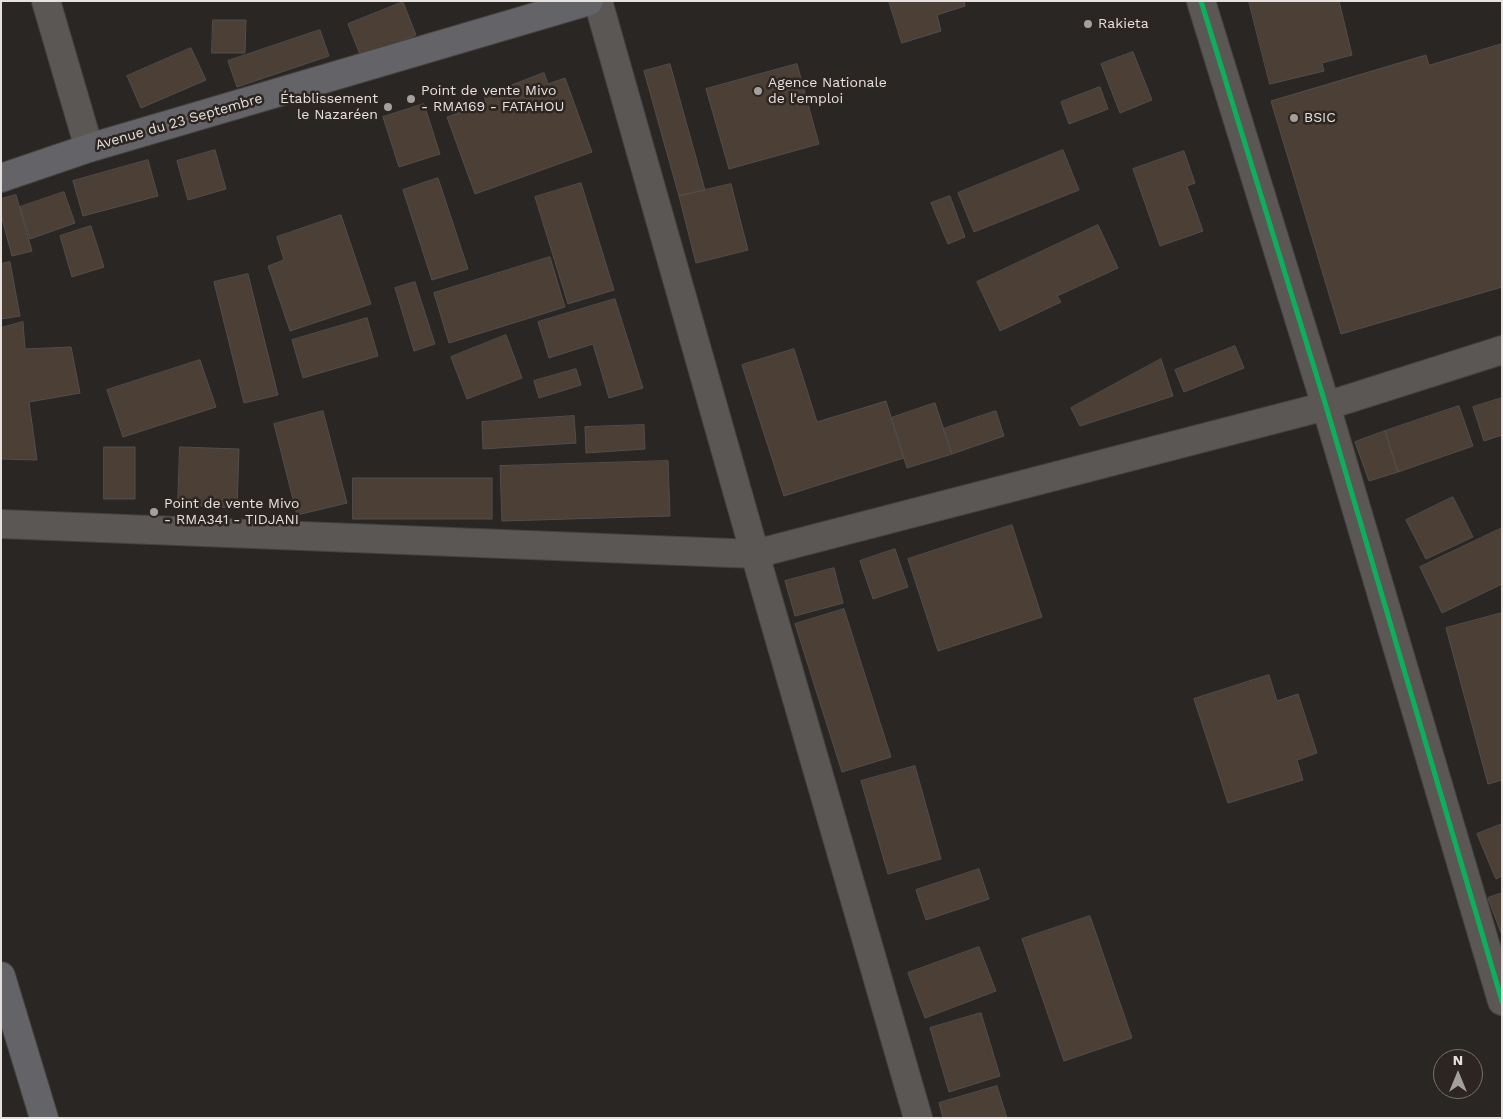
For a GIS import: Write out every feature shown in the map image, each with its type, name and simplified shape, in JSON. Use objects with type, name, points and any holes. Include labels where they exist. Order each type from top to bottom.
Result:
[{"type":"main road","name":"Avenue du 23 Septembre","points":[[1,178],[89,148],[589,1]]},
{"type":"main road","points":[[1,976],[44,1118]]},
{"type":"street","points":[[46,1],[89,148]]},
{"type":"street","points":[[598,1],[918,1118]]},
{"type":"street","points":[[1201,1],[1326,406],[1502,1001]]},
{"type":"street","points":[[1,524],[756,554],[1326,406],[1502,350]]},
{"type":"building","points":[[889,1],[964,1],[965,6],[937,15],[941,31],[902,43]]},
{"type":"building","points":[[1249,1],[1339,1],[1352,55],[1322,63],[1324,71],[1270,84]]},
{"type":"building","points":[[403,2],[416,35],[361,57],[348,24]]},
{"type":"building","points":[[213,20],[246,20],[245,53],[212,53]]},
{"type":"building","points":[[320,30],[329,56],[237,87],[228,61]]},
{"type":"building","points":[[1502,44],[1502,287],[1341,334],[1271,101],[1426,55],[1429,65]]},
{"type":"building","points":[[191,48],[206,80],[141,108],[127,76]]},
{"type":"building","points":[[1133,52],[1152,100],[1120,113],[1101,64]]},
{"type":"building","points":[[670,64],[705,190],[679,196],[644,71]]},
{"type":"building","points":[[797,64],[819,144],[729,169],[706,89]]},
{"type":"building","points":[[544,73],[548,84],[565,78],[592,152],[475,194],[447,117],[486,103],[484,96]]},
{"type":"building","points":[[1100,87],[1108,109],[1069,124],[1061,102]]},
{"type":"building","points":[[424,104],[440,154],[399,167],[383,117]]},
{"type":"building","points":[[215,150],[226,189],[188,200],[177,161]]},
{"type":"building","points":[[1063,150],[1079,190],[974,232],[958,193]]},
{"type":"building","points":[[1184,151],[1195,183],[1187,186],[1203,231],[1160,246],[1133,169]]},
{"type":"building","points":[[148,160],[158,196],[83,216],[73,181]]},
{"type":"building","points":[[438,178],[468,269],[432,280],[403,190]]},
{"type":"building","points":[[581,183],[614,290],[568,304],[535,197]]},
{"type":"building","points":[[731,184],[748,250],[696,263],[679,196]]},
{"type":"building","points":[[64,192],[75,223],[30,239],[20,207]]},
{"type":"building","points":[[16,195],[32,251],[12,256],[1,215],[1,199]]},
{"type":"building","points":[[950,196],[965,237],[948,244],[931,203]]},
{"type":"building","points":[[341,215],[371,304],[290,331],[268,266],[284,260],[277,237]]},
{"type":"building","points":[[1098,225],[1118,268],[1057,296],[1061,302],[1000,331],[977,282]]},
{"type":"building","points":[[91,226],[104,267],[72,277],[60,236]]},
{"type":"building","points":[[550,257],[565,307],[449,343],[434,293]]},
{"type":"building","points":[[10,262],[20,316],[1,319],[1,264]]},
{"type":"building","points":[[248,274],[278,395],[244,403],[214,282]]},
{"type":"building","points":[[415,282],[435,344],[414,351],[395,288]]},
{"type":"building","points":[[615,299],[643,388],[609,398],[593,344],[549,358],[538,322]]},
{"type":"building","points":[[367,318],[378,356],[303,378],[292,340]]},
{"type":"building","points":[[23,322],[25,349],[71,347],[80,393],[29,402],[37,460],[1,459],[1,328]]},
{"type":"building","points":[[506,335],[522,378],[467,399],[451,357]]},
{"type":"building","points":[[1235,346],[1244,368],[1184,392],[1175,370]]},
{"type":"building","points":[[794,349],[817,422],[886,401],[904,458],[784,496],[742,365]]},
{"type":"building","points":[[1161,359],[1173,396],[1080,426],[1071,408]]},
{"type":"building","points":[[200,360],[216,407],[123,437],[107,390]]},
{"type":"building","points":[[576,369],[581,385],[539,398],[534,381]]},
{"type":"building","points":[[1502,398],[1502,435],[1484,441],[1473,407]]},
{"type":"building","points":[[935,403],[952,454],[907,468],[891,418]]},
{"type":"building","points":[[1459,406],[1473,446],[1398,472],[1385,431]]},
{"type":"building","points":[[323,411],[347,503],[297,515],[274,424]]},
{"type":"building","points":[[996,411],[1004,436],[952,454],[943,429]]},
{"type":"building","points":[[574,416],[576,443],[483,449],[482,422]]},
{"type":"building","points":[[644,425],[645,449],[586,453],[585,427]]},
{"type":"building","points":[[1385,431],[1398,472],[1369,481],[1355,442]]},
{"type":"building","points":[[104,447],[135,447],[135,499],[104,499]]},
{"type":"building","points":[[180,447],[239,449],[237,508],[178,505]]},
{"type":"building","points":[[668,461],[670,516],[502,521],[500,466]]},
{"type":"building","points":[[353,478],[492,478],[492,519],[353,519]]},
{"type":"building","points":[[1453,497],[1473,537],[1426,559],[1406,520]]},
{"type":"building","points":[[1012,525],[1042,617],[938,651],[908,559]]},
{"type":"building","points":[[1502,528],[1502,584],[1442,613],[1420,567]]},
{"type":"building","points":[[895,549],[908,587],[873,599],[860,561]]},
{"type":"building","points":[[834,568],[843,603],[795,616],[785,581]]},
{"type":"building","points":[[844,609],[891,757],[842,772],[795,624]]},
{"type":"building","points":[[1502,613],[1502,780],[1488,784],[1446,628]]},
{"type":"building","points":[[1269,675],[1277,701],[1298,694],[1317,753],[1297,760],[1303,780],[1228,803],[1194,699]]},
{"type":"building","points":[[915,766],[941,859],[888,874],[861,781]]},
{"type":"building","points":[[1502,824],[1502,876],[1496,879],[1477,834]]},
{"type":"building","points":[[979,869],[989,899],[926,920],[916,890]]},
{"type":"building","points":[[1502,893],[1502,933],[1501,933],[1488,898]]},
{"type":"building","points":[[1090,916],[1132,1038],[1064,1061],[1022,939]]},
{"type":"building","points":[[979,947],[996,991],[925,1018],[908,973]]},
{"type":"building","points":[[981,1013],[1000,1076],[949,1092],[930,1028]]},
{"type":"building","points":[[997,1086],[1007,1118],[943,1118],[939,1103]]},
{"type":"transit line","points":[[1201,1],[1326,406],[1502,1001]]},
{"type":"place","name":"Rakieta","points":[[1088,24]]},
{"type":"place","name":"Agence Nationale de l'emploi","points":[[758,91]]},
{"type":"place","name":"Point de vente Mivo - RMA169 - FATAHOU","points":[[411,99]]},
{"type":"place","name":"Établissement le Nazaréen","points":[[388,107]]},
{"type":"place","name":"BSIC","points":[[1294,118]]},
{"type":"place","name":"Point de vente Mivo - RMA341 - TIDJANI","points":[[154,512]]}]
